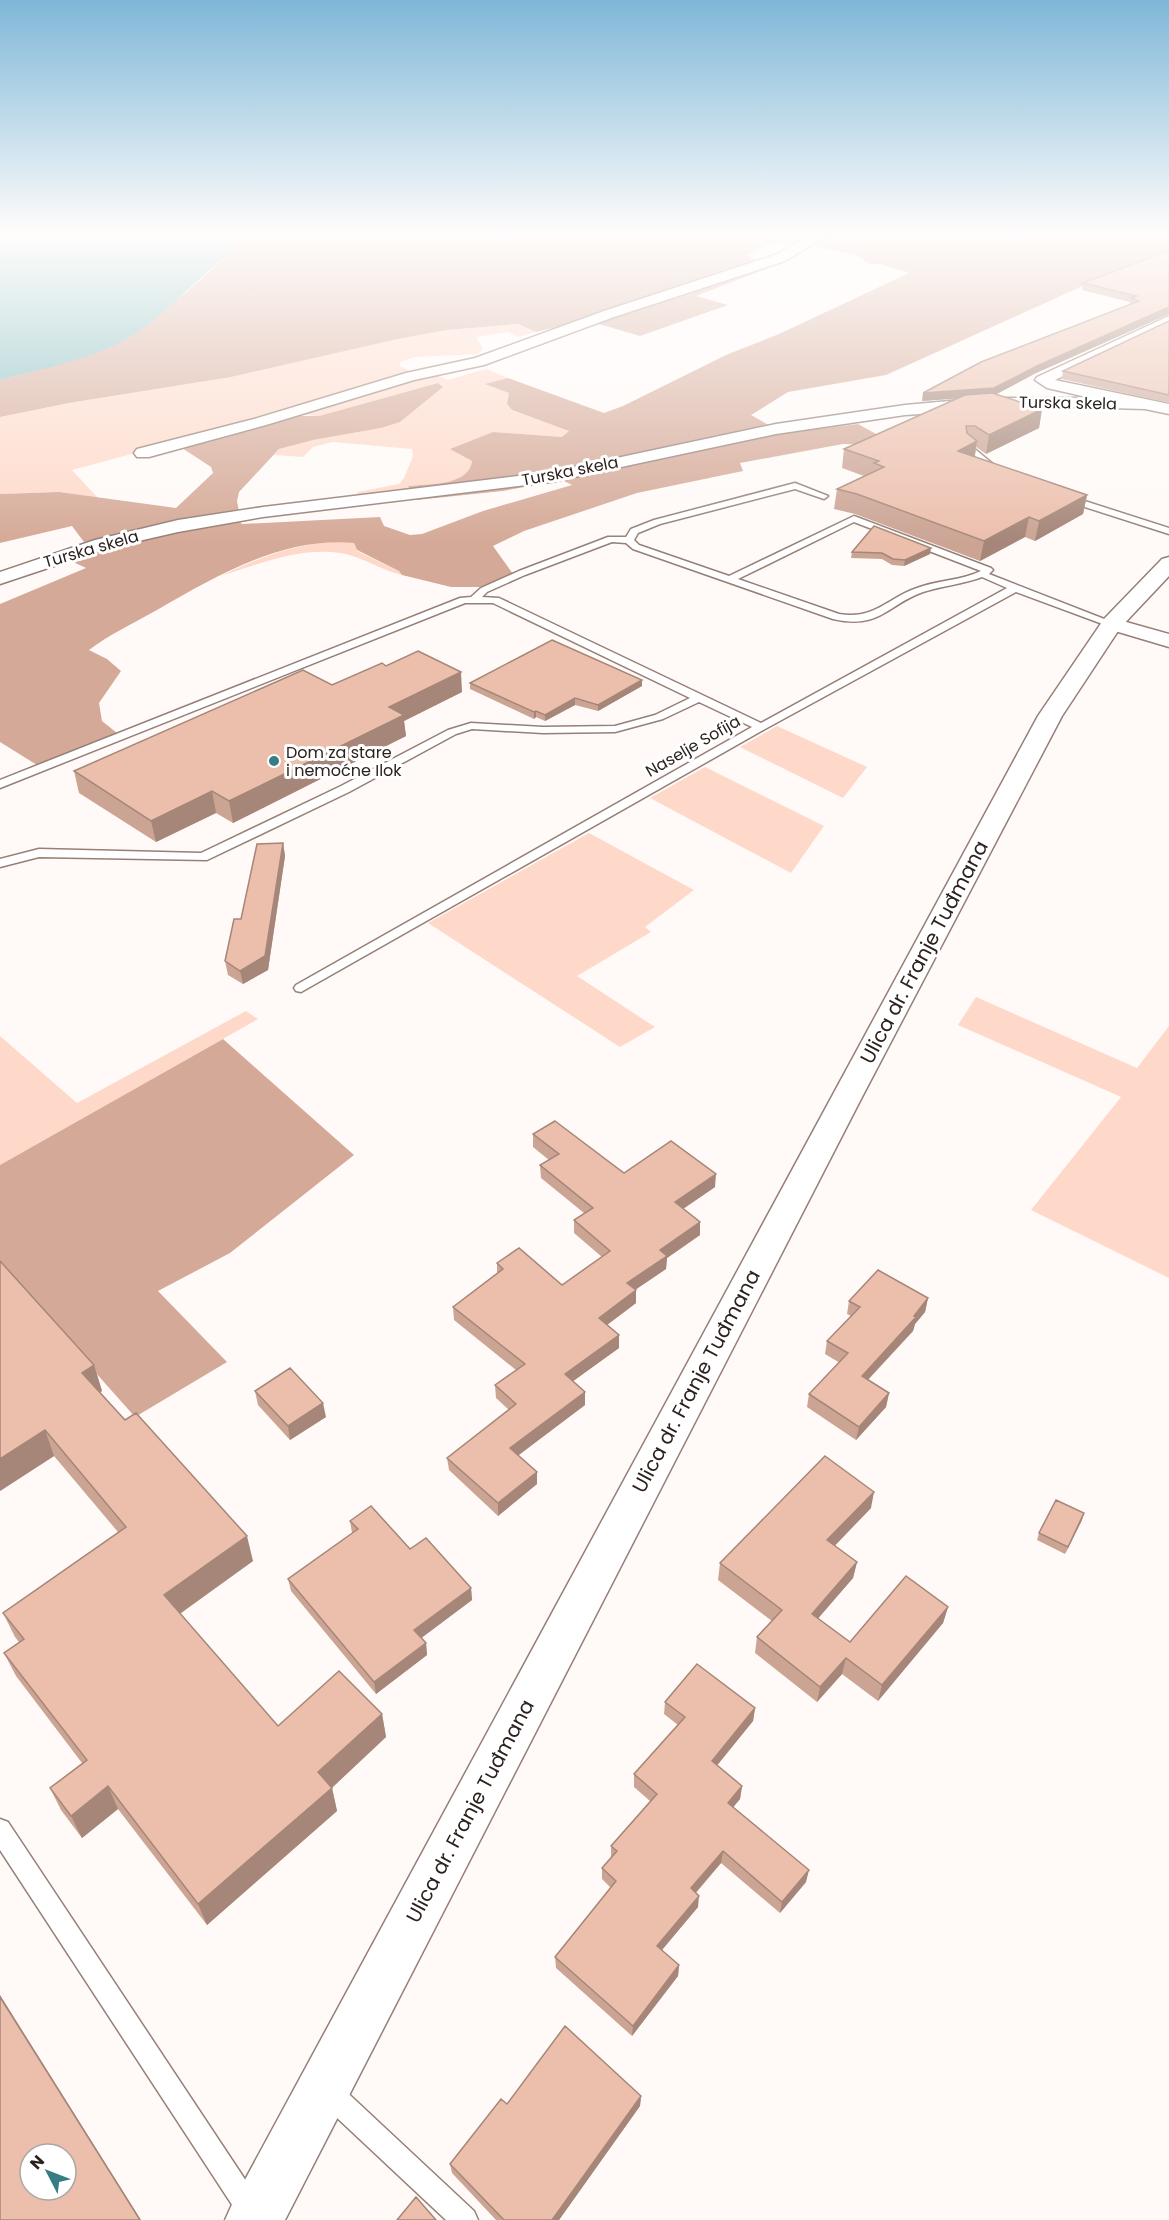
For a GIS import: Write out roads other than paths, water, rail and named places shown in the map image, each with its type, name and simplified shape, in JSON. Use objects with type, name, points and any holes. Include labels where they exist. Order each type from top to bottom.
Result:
[{"type":"main road","name":"Ulica dr. Franje Tuđmana","points":[[255,2219],[846,1097],[1056,706],[1112,624],[1169,563]]},
{"type":"street","points":[[143,453],[260,422],[411,376],[479,362],[548,337]]},
{"type":"street","points":[[1134,337],[1043,380],[1053,385],[1168,408]]},
{"type":"street","name":"Turska skela","points":[[0,578],[92,547],[178,526],[263,512],[551,477],[787,427],[983,403],[1062,401],[1146,404]]},
{"type":"street","points":[[1112,624],[1169,640]]},
{"type":"lane","points":[[968,448],[1003,476]]},
{"type":"lane","points":[[629,540],[634,531],[657,522],[795,486],[824,496]]},
{"type":"lane","points":[[1052,493],[1169,531]]},
{"type":"lane","points":[[475,598],[484,590],[522,573],[611,539],[629,540],[636,547],[837,617],[850,619],[876,615],[919,590],[959,582],[988,570],[854,519],[730,579]]},
{"type":"lane","points":[[982,574],[1112,624]]},
{"type":"lane","name":"Naselje Sofija","points":[[301,988],[761,727],[1015,588],[1020,590]]},
{"type":"lane","points":[[0,784],[464,600],[475,598],[495,600],[761,727]]},
{"type":"lane","points":[[0,863],[39,853],[203,857],[345,789],[452,732],[471,726],[543,730],[615,729],[658,717],[699,698]]},
{"type":"lane","points":[[0,1830],[255,2219]]},
{"type":"lane","points":[[324,2088],[465,2220]]},
{"type":"water","points":[[0,337],[130,337],[104,350],[69,362],[0,380]]},
{"type":"place","name":"Dom za stare i nemoćne Ilok","points":[[274,761]]}]
